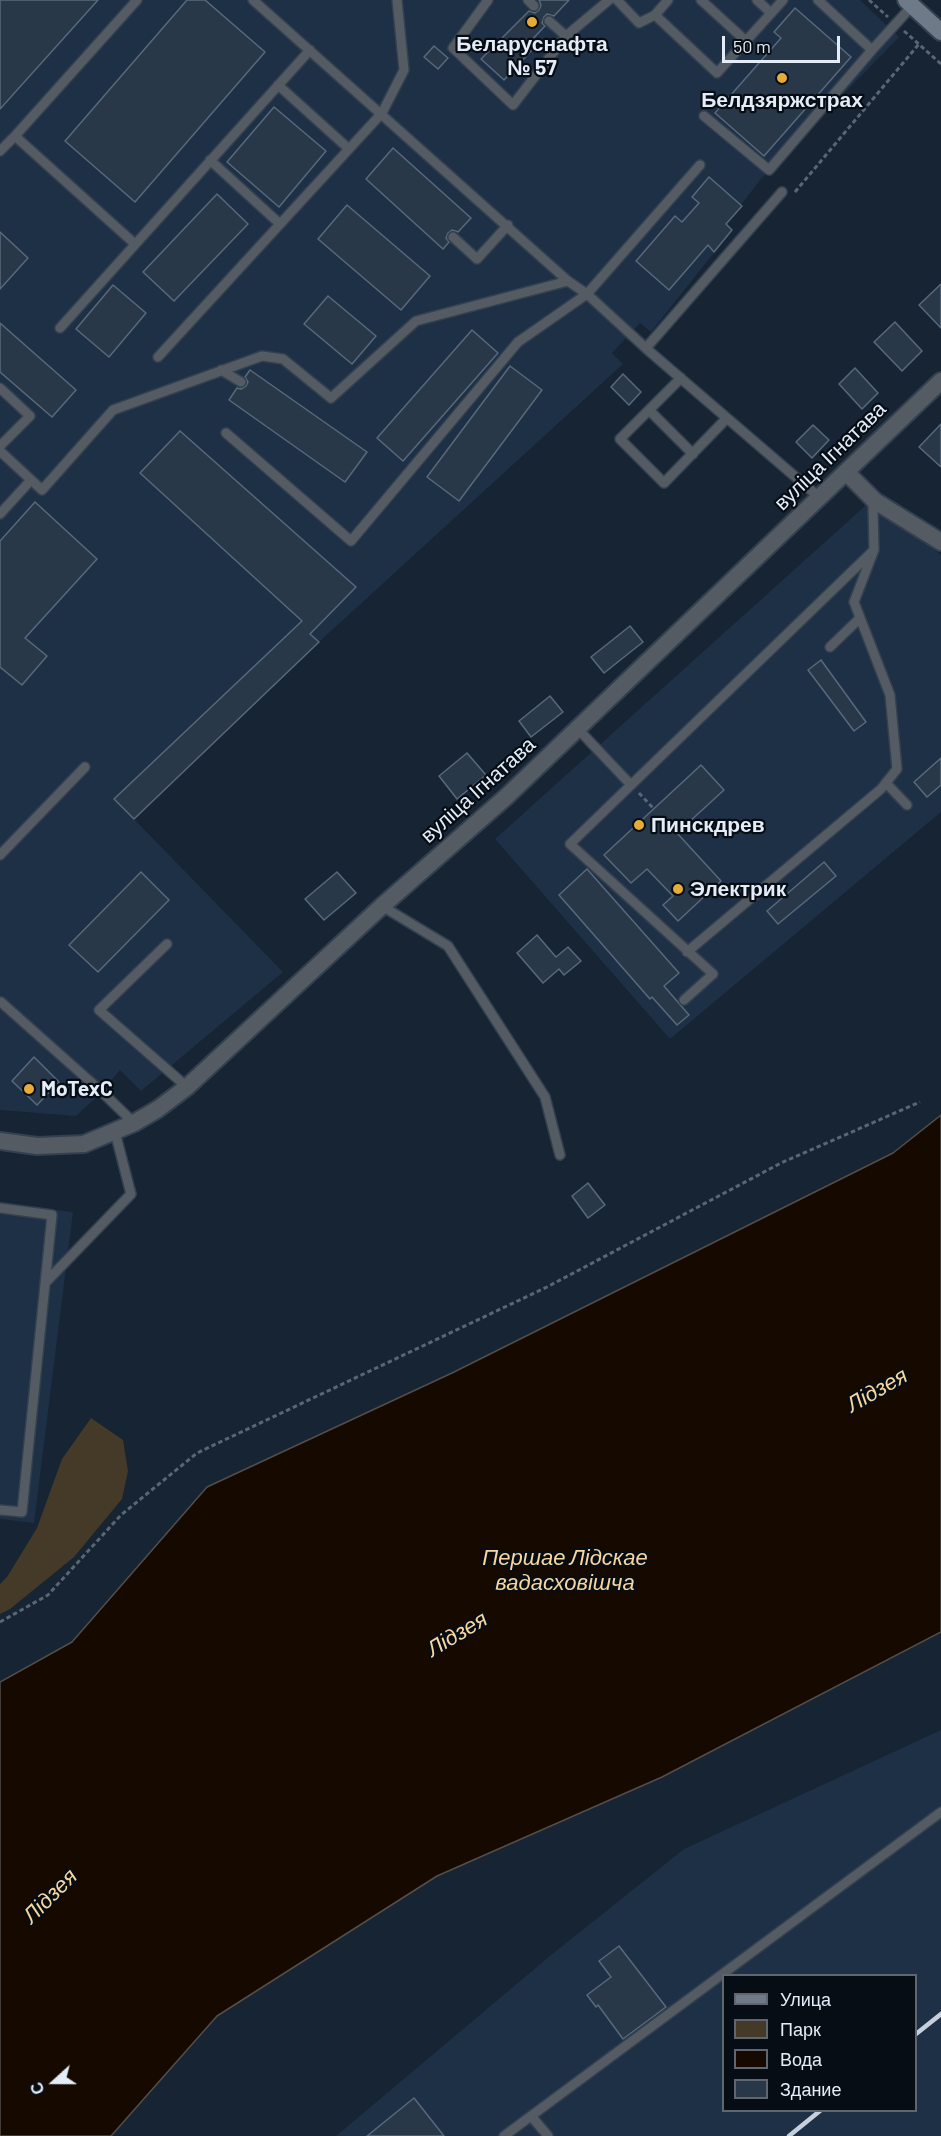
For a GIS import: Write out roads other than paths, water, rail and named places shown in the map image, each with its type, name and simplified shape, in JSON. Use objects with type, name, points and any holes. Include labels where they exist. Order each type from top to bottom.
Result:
[{"type":"main road","points":[[909,3],[941,32]]},
{"type":"street","name":"вуліца Ігнатава","points":[[0,1141],[37,1146],[84,1144],[134,1123],[158,1109],[187,1087],[382,906],[506,797],[941,381]]},
{"type":"street","points":[[846,472],[875,501],[941,542]]},
{"type":"lane","points":[[0,151],[137,0]]},
{"type":"lane","points":[[253,0],[568,280],[587,294],[820,498]]},
{"type":"lane","points":[[158,357],[382,113],[404,70],[397,0]]},
{"type":"lane","points":[[488,0],[453,48],[513,105],[566,36],[609,0]]},
{"type":"lane","points":[[617,0],[639,23],[655,15],[668,0]]},
{"type":"lane","points":[[701,0],[746,41]]},
{"type":"lane","points":[[757,0],[771,13]]},
{"type":"lane","points":[[655,15],[717,72],[783,0]]},
{"type":"lane","points":[[818,0],[872,50]]},
{"type":"lane","points":[[704,116],[769,170],[872,50],[909,3]]},
{"type":"lane","points":[[549,21],[566,36]]},
{"type":"lane","points":[[60,327],[310,50]]},
{"type":"lane","points":[[278,86],[349,149]]},
{"type":"lane","points":[[15,136],[135,244]]},
{"type":"lane","points":[[210,160],[280,224]]},
{"type":"lane","points":[[226,433],[351,541],[518,342],[587,294],[700,165]]},
{"type":"lane","points":[[646,348],[782,192]]},
{"type":"lane","points":[[453,237],[477,259],[508,225]]},
{"type":"lane","points":[[0,388],[30,416],[0,449],[42,490],[113,410],[262,356],[283,358],[331,398],[416,321],[568,280]]},
{"type":"lane","points":[[221,370],[241,382]]},
{"type":"lane","points":[[681,378],[620,439],[664,483],[728,418]]},
{"type":"lane","points":[[649,410],[693,454]]},
{"type":"lane","points":[[0,514],[31,480]]},
{"type":"lane","points":[[687,952],[886,783],[897,769],[890,695],[854,602],[874,550],[873,507],[875,501]]},
{"type":"lane","points":[[684,1000],[713,974],[570,844],[874,550]]},
{"type":"lane","points":[[830,647],[860,618]]},
{"type":"lane","points":[[578,729],[631,785]]},
{"type":"lane","points":[[0,855],[85,767]]},
{"type":"lane","points":[[886,783],[908,805]]},
{"type":"lane","points":[[382,906],[448,946],[545,1097],[560,1155]]},
{"type":"lane","points":[[167,944],[99,1010],[187,1087]]},
{"type":"lane","points":[[1,1002],[134,1123]]},
{"type":"lane","points":[[45,1283],[131,1194],[115,1132]]},
{"type":"lane","points":[[0,1208],[52,1215],[22,1512],[0,1509]]},
{"type":"lane","points":[[723,1974],[941,1812]]},
{"type":"lane","points":[[504,2136],[722,1974]]},
{"type":"lane","points":[[531,2116],[548,2136]]},
{"type":"water","name":"Першае Лідскае вадасховішча","points":[[941,1115],[941,1632],[662,1777],[437,1876],[217,2016],[111,2136],[0,2136],[0,1682],[72,1642],[207,1487],[452,1373],[893,1153]]},
{"type":"railway","points":[[917,2033],[941,2014]]},
{"type":"railway","points":[[789,2136],[819,2112]]},
{"type":"place","name":"Беларуснафта № 57","points":[[532,22]]},
{"type":"place","name":"Белдзяржстрах","points":[[782,78]]},
{"type":"place","name":"Пинскдрев","points":[[639,825]]},
{"type":"place","name":"Электрик","points":[[678,889]]},
{"type":"place","name":"MoTexC","points":[[29,1089]]},
{"type":"water label","name":"Лідзея","points":[[877,1390]]},
{"type":"water label","name":"Лідзея","points":[[457,1634]]},
{"type":"water label","name":"Лідзея","points":[[50,1896]]}]
